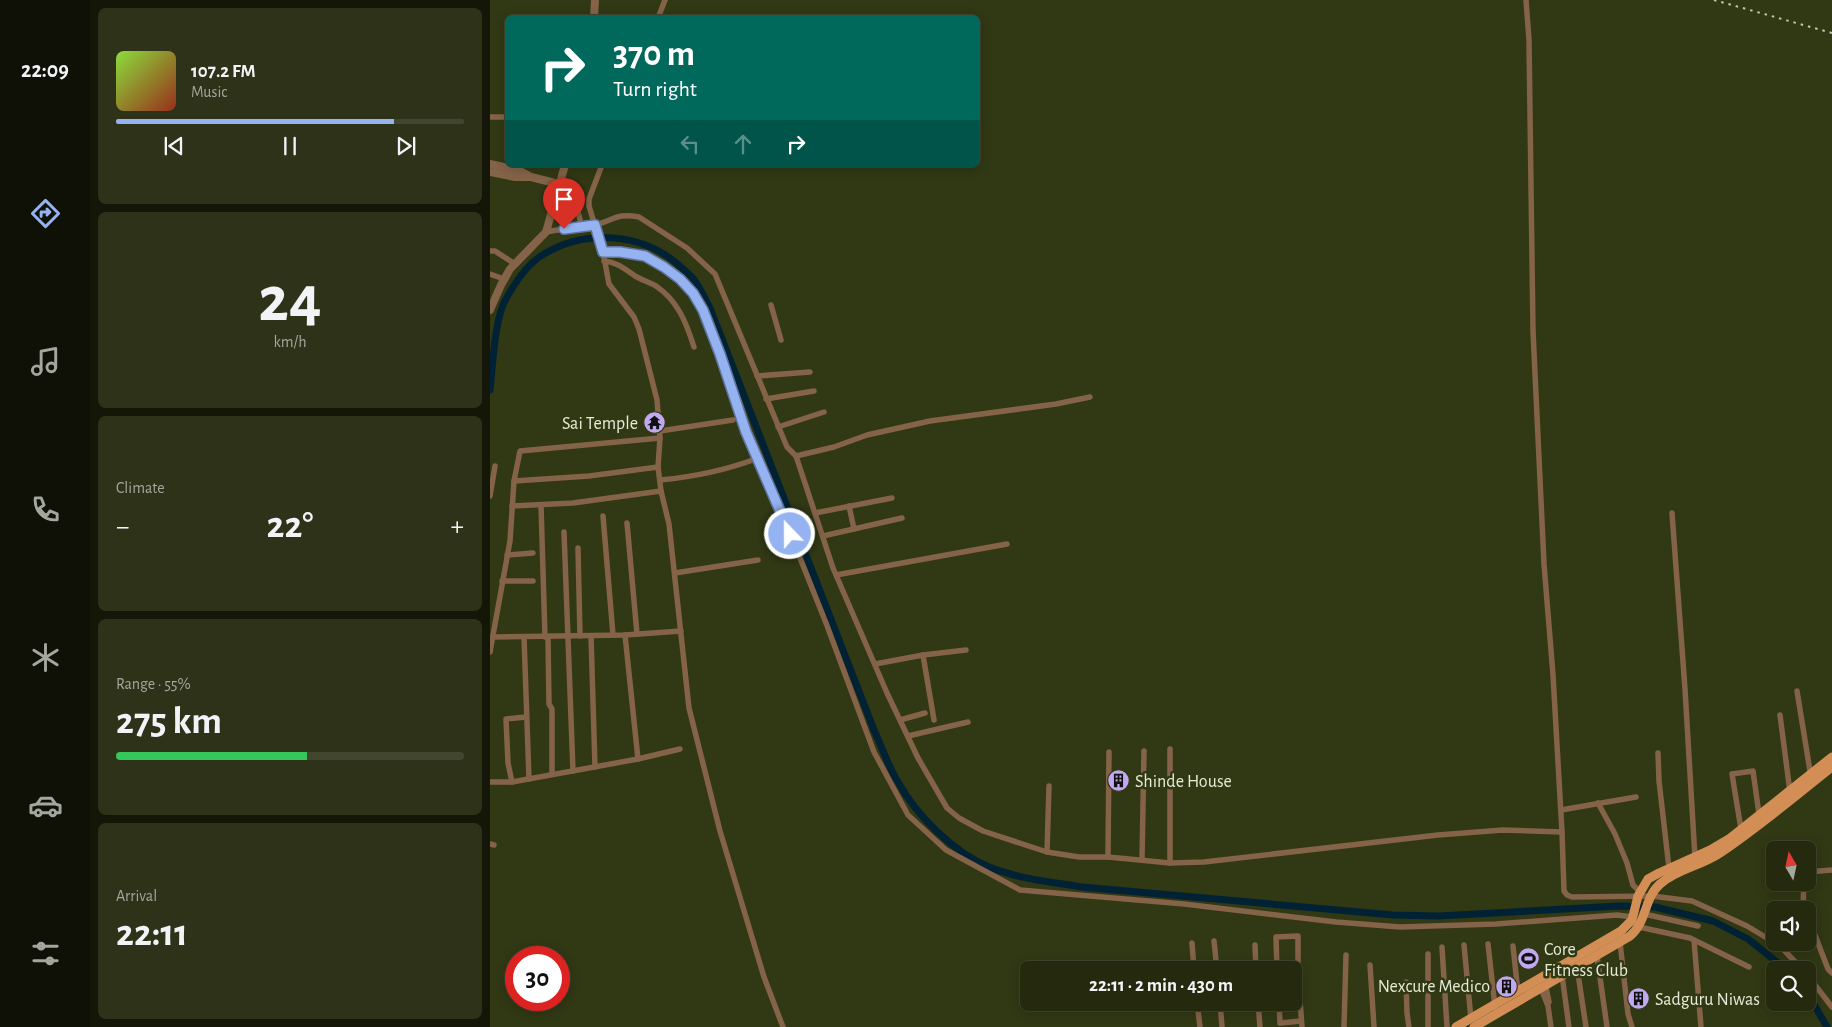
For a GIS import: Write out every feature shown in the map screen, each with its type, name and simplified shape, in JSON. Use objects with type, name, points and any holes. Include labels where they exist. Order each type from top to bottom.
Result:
[{"type":"main road","points":[[1456,1027],[1472,1023],[1496,1010],[1628,926],[1638,896],[1648,879],[1668,868],[1718,855],[1792,800],[1832,757]]},
{"type":"main road","points":[[1496,1010],[1518,993],[1562,975],[1630,936],[1639,927],[1650,898],[1657,886],[1741,829],[1789,790],[1832,768]]},
{"type":"street","points":[[594,15],[595,0]]},
{"type":"street","points":[[659,15],[665,0]]},
{"type":"street","points":[[1526,0],[1529,40],[1533,331],[1544,564],[1553,675],[1564,888],[1567,895],[1572,896],[1638,896],[1692,901],[1746,926],[1780,946],[1794,961]]},
{"type":"street","points":[[490,117],[505,117]]},
{"type":"street","points":[[490,164],[518,170],[531,177],[559,184]]},
{"type":"street","points":[[490,310],[492,301],[504,279],[515,264],[546,232],[564,167]]},
{"type":"street","points":[[601,167],[589,200],[589,206],[601,243],[609,284],[634,317],[639,329],[657,400],[660,434],[658,467],[675,573],[689,708],[720,831],[764,977],[783,1027]]},
{"type":"street","points":[[490,172],[515,178],[531,177]]},
{"type":"street","points":[[556,196],[569,201],[577,207],[581,226]]},
{"type":"street","points":[[546,232],[595,225],[621,215],[639,216],[687,248],[716,274],[778,427],[787,447],[796,456],[836,575],[874,664],[918,758],[947,808],[959,818],[983,831],[1047,852],[1078,857],[1108,857],[1170,863],[1204,862],[1438,834],[1504,830],[1562,832]]},
{"type":"street","points":[[490,251],[495,251],[515,264]]},
{"type":"street","points":[[603,252],[620,252],[645,256],[664,267],[680,279],[693,293],[703,310],[746,432],[776,498],[826,623],[874,752],[908,815],[946,850],[1020,890],[1190,905],[1336,922],[1400,927],[1496,924],[1633,914]]},
{"type":"street","points":[[604,261],[618,264],[637,277],[654,285],[670,297],[681,314],[694,347]]},
{"type":"street","points":[[490,274],[504,279]]},
{"type":"street","points":[[771,305],[781,340]]},
{"type":"street","points":[[757,376],[810,372]]},
{"type":"street","points":[[766,399],[814,390]]},
{"type":"street","points":[[796,456],[834,447],[867,435],[930,421],[1056,404],[1090,397]]},
{"type":"street","points":[[778,427],[824,412]]},
{"type":"street","points":[[490,652],[507,554],[514,481],[520,451],[660,434],[733,420]]},
{"type":"street","points":[[660,480],[727,468],[758,458]]},
{"type":"street","points":[[490,496],[495,466]]},
{"type":"street","points":[[514,481],[546,480],[658,467]]},
{"type":"street","points":[[512,506],[602,500],[661,491]]},
{"type":"street","points":[[815,513],[892,498]]},
{"type":"street","points":[[541,505],[548,704],[552,709],[552,774]]},
{"type":"street","points":[[849,506],[854,529]]},
{"type":"street","points":[[1672,513],[1696,861]]},
{"type":"street","points":[[603,516],[613,635]]},
{"type":"street","points":[[822,536],[902,518]]},
{"type":"street","points":[[627,523],[637,634]]},
{"type":"street","points":[[564,532],[573,726],[573,771]]},
{"type":"street","points":[[836,575],[1007,544]]},
{"type":"street","points":[[578,548],[580,636]]},
{"type":"street","points":[[507,554],[533,553]]},
{"type":"street","points":[[675,573],[758,560]]},
{"type":"street","points":[[502,581],[533,581]]},
{"type":"street","points":[[492,638],[625,635],[681,631]]},
{"type":"street","points":[[625,635],[638,759]]},
{"type":"street","points":[[591,636],[596,767]]},
{"type":"street","points":[[524,637],[529,779]]},
{"type":"street","points":[[874,664],[923,655],[966,650]]},
{"type":"street","points":[[923,655],[934,720]]},
{"type":"street","points":[[1797,690],[1811,778]]},
{"type":"street","points":[[900,720],[926,713]]},
{"type":"street","points":[[1780,715],[1789,790],[1792,800]]},
{"type":"street","points":[[512,782],[508,763],[506,719],[526,717]]},
{"type":"street","points":[[908,736],[968,722]]},
{"type":"street","points":[[490,782],[512,782],[638,759],[680,749]]},
{"type":"street","points":[[1170,749],[1170,863]]},
{"type":"street","points":[[1142,860],[1144,751]]},
{"type":"street","points":[[1108,857],[1109,752]]},
{"type":"street","points":[[1658,753],[1668,868]]},
{"type":"street","points":[[1741,829],[1732,774],[1753,771],[1758,814]]},
{"type":"street","points":[[1047,852],[1049,786]]},
{"type":"street","points":[[1561,810],[1636,797]]},
{"type":"street","points":[[1598,803],[1628,863],[1638,896]]},
{"type":"street","points":[[1816,871],[1832,870]]},
{"type":"street","points":[[1644,914],[1698,926]]},
{"type":"street","points":[[1639,927],[1694,940],[1749,967]]},
{"type":"street","points":[[1277,961],[1276,937],[1298,936],[1298,961]]},
{"type":"street","points":[[1816,938],[1828,969],[1832,973]]},
{"type":"street","points":[[1694,940],[1701,1027]]},
{"type":"street","points":[[1214,941],[1216,961]]},
{"type":"street","points":[[1620,942],[1628,1014],[1632,1027]]},
{"type":"street","points":[[1192,943],[1193,961]]},
{"type":"street","points":[[1488,944],[1496,1010]]},
{"type":"street","points":[[1255,945],[1256,961]]},
{"type":"street","points":[[1464,945],[1472,1023]]},
{"type":"street","points":[[1513,946],[1518,993]]},
{"type":"street","points":[[1442,948],[1446,1027]]},
{"type":"street","points":[[1428,954],[1428,1027]]},
{"type":"street","points":[[1344,1027],[1346,955]]},
{"type":"street","points":[[1597,956],[1607,1027]]},
{"type":"street","points":[[1370,966],[1374,1027]]},
{"type":"street","points":[[1577,967],[1586,1027]]},
{"type":"street","points":[[1562,975],[1569,1027]]},
{"type":"street","points":[[1406,982],[1409,1027]]},
{"type":"street","points":[[1542,982],[1549,999],[1551,1027]]},
{"type":"street","points":[[1816,986],[1832,1007]]},
{"type":"street","points":[[1199,1011],[1200,1027]]},
{"type":"street","points":[[1221,1011],[1222,1027]]},
{"type":"street","points":[[1259,1011],[1260,1027]]},
{"type":"street","points":[[1279,1011],[1280,1022],[1302,1024],[1301,1011]]},
{"type":"waterway","points":[[490,390],[497,329],[503,306],[523,273],[544,254],[579,240],[616,238],[634,241],[651,247],[667,256],[691,276],[710,308],[891,770],[915,808],[937,832],[962,852],[989,867],[1023,877],[1082,887],[1393,915],[1439,916],[1619,906],[1655,907],[1713,921],[1748,939],[1776,961]]},
{"type":"waterway","points":[[1816,1008],[1827,1027]]},
{"type":"railway","points":[[1714,0],[1832,33]]},
{"type":"place","name":"Sai Temple","points":[[654,423]]},
{"type":"place","name":"Shinde House","points":[[1119,781]]},
{"type":"place","name":"Core Fitness Club","points":[[1528,959]]},
{"type":"place","name":"Nexcure Medico","points":[[1506,986]]},
{"type":"place","name":"Sadguru Niwas","points":[[1639,999]]},
{"type":"route","points":[[564,229],[595,225],[603,252],[620,252],[645,256],[680,279],[693,293],[703,310],[746,432],[790,534]]}]
